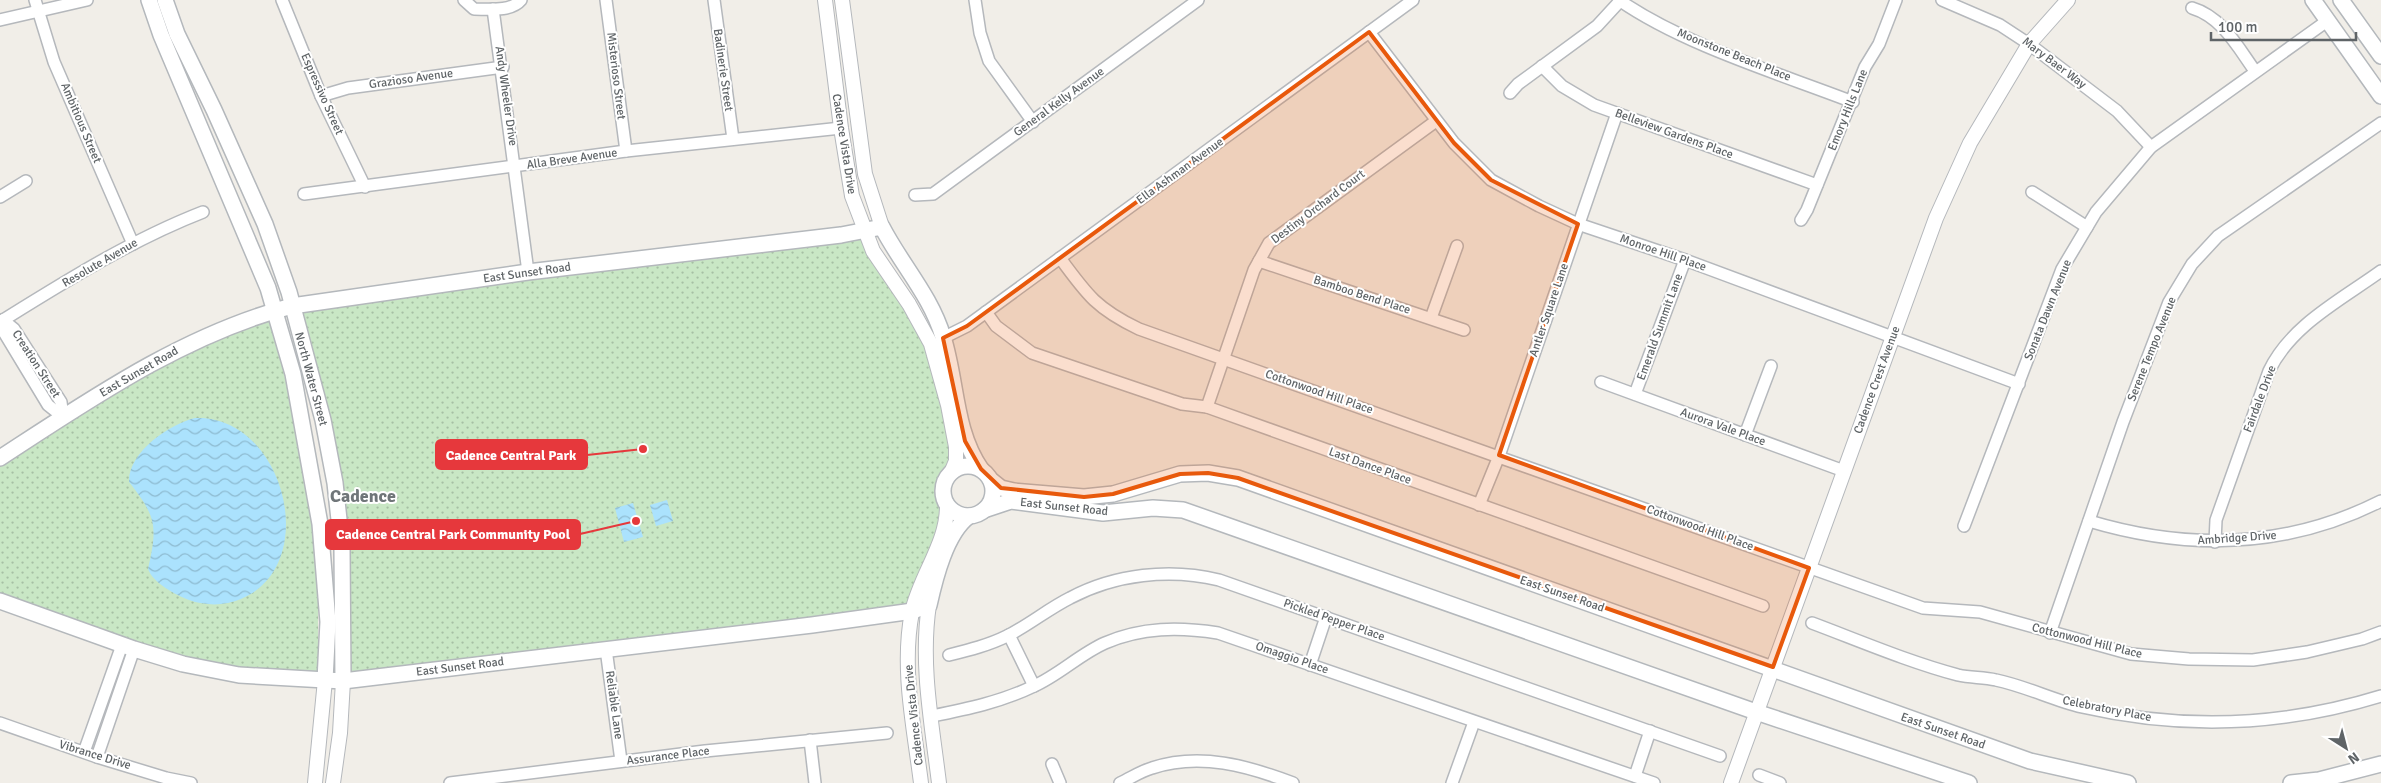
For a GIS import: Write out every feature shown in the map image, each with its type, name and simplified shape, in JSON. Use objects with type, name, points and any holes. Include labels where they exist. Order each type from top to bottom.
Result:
[{"type":"main road","name":"North Water Street","points":[[148,0],[161,35],[247,234],[275,310],[293,374],[320,524],[328,622],[325,680]]},
{"type":"main road","name":"North Water Street","points":[[165,0],[177,34],[214,110],[265,224],[292,306],[323,420],[335,483],[342,547],[343,681]]},
{"type":"main road","points":[[2312,0],[2381,96]]},
{"type":"main road","points":[[2341,0],[2381,56]]},
{"type":"main road","name":"East Sunset Road","points":[[0,458],[63,417],[185,346],[215,332],[275,310],[528,272],[864,232],[882,227]]},
{"type":"main road","name":"Cadence Vista Drive","points":[[882,227],[892,247],[922,291],[943,338],[965,441],[980,469]]},
{"type":"main road","points":[[965,466],[980,469],[991,480],[993,496],[984,510],[969,516],[960,514],[947,504],[943,488],[951,473],[965,466]]},
{"type":"main road","name":"East Sunset Road","points":[[991,480],[1001,488],[1020,492],[1084,497],[1114,494],[1180,474],[1208,473],[1238,478],[2030,761],[2128,783]]},
{"type":"main road","name":"East Sunset Road","points":[[984,510],[1011,501],[1103,513],[1153,508],[1183,510],[1756,712],[1969,783]]},
{"type":"main road","name":"Cadence Vista Drive","points":[[929,604],[948,545],[959,524],[969,516]]},
{"type":"main road","name":"East Sunset Road","points":[[0,601],[128,647],[183,664],[239,675],[343,681],[912,610],[929,604]]},
{"type":"main road","points":[[2291,783],[2320,780],[2381,764]]},
{"type":"street","name":"Ambitious Street","points":[[35,0],[54,62],[133,244]]},
{"type":"street","points":[[0,20],[38,13],[87,0]]},
{"type":"street","points":[[464,0],[474,9],[513,6],[520,0]]},
{"type":"street","name":"Misterioso Street","points":[[606,0],[626,151]]},
{"type":"street","name":"Badinerie Street","points":[[714,0],[733,140]]},
{"type":"street","name":"Cadence Vista Drive","points":[[825,0],[840,128],[849,185],[864,232],[881,265],[909,304],[931,344],[946,396],[956,447],[956,461],[951,473]]},
{"type":"street","name":"Cadence Vista Drive","points":[[842,0],[865,174],[882,227]]},
{"type":"street","points":[[976,0],[980,33],[989,61],[1033,122]]},
{"type":"street","name":"General Kelly Avenue","points":[[915,195],[933,194],[1198,0]]},
{"type":"street","name":"Ella Ashman Avenue","points":[[943,338],[967,326],[1414,0]]},
{"type":"street","name":"Emory Hills Lane","points":[[1801,220],[1808,210],[1853,102],[1865,67],[1880,44],[1896,0]]},
{"type":"street","name":"Mary Baer Way","points":[[1942,0],[2000,25],[2029,44],[2117,111],[2151,147]]},
{"type":"street","name":"Cadence Crest Avenue","points":[[1731,783],[1936,218],[1970,143],[2029,44],[2068,0]]},
{"type":"street","name":"Espressivo Street","points":[[284,1],[321,96],[365,187]]},
{"type":"street","points":[[1510,94],[1518,84],[1597,26],[1620,1]]},
{"type":"street","name":"Moonstone Beach Place","points":[[1620,1],[1663,26],[1706,45],[1853,102]]},
{"type":"street","points":[[2192,8],[2206,12],[2218,22],[2255,70]]},
{"type":"street","name":"Andy Wheeler Drive","points":[[493,9],[516,166],[528,272]]},
{"type":"street","name":"Sonata Dawn Avenue","points":[[1964,526],[2062,269],[2087,226],[2151,147],[2255,70],[2327,21]]},
{"type":"street","name":"Monroe Hill Place","points":[[1369,32],[1454,143],[1491,180],[1539,206],[1578,224],[1685,260],[2019,384]]},
{"type":"street","name":"Belleview Gardens Place","points":[[1542,66],[1562,86],[1594,105],[1817,185]]},
{"type":"street","name":"Grazioso Avenue","points":[[321,96],[348,88],[502,67]]},
{"type":"street","name":"Antler Square Lane","points":[[1479,505],[1499,456],[1617,114]]},
{"type":"street","name":"Destiny Orchard Court","points":[[1207,407],[1259,260],[1269,243],[1436,121]]},
{"type":"street","name":"Serene Tempo Avenue","points":[[2050,633],[2168,302],[2192,264],[2218,236],[2381,123]]},
{"type":"street","name":"Alla Breve Avenue","points":[[304,194],[626,151],[840,128]]},
{"type":"street","points":[[0,197],[26,181]]},
{"type":"street","points":[[2032,192],[2087,226]]},
{"type":"street","name":"Resolute Avenue","points":[[1,321],[133,244],[167,226],[203,212]]},
{"type":"street","points":[[1431,318],[1457,246]]},
{"type":"street","name":"Cottonwood Hill Place","points":[[1060,258],[1088,297],[1111,316],[1139,329],[1923,608],[1980,612],[2131,654],[2189,660],[2254,660],[2307,652],[2362,639],[2381,632]]},
{"type":"street","name":"Bamboo Bend Place","points":[[1259,260],[1464,330]]},
{"type":"street","name":"Emerald Summit Lane","points":[[1635,394],[1685,260]]},
{"type":"street","name":"Fairdale Drive","points":[[2215,542],[2216,520],[2269,371],[2276,357],[2299,330],[2381,271]]},
{"type":"street","name":"Last Dance Place","points":[[986,312],[996,326],[1032,353],[1182,404],[1207,407],[1763,606]]},
{"type":"street","name":"Creation Street","points":[[1,321],[14,329],[60,402],[63,417]]},
{"type":"street","points":[[1745,435],[1771,366]]},
{"type":"street","name":"Aurora Vale Place","points":[[1601,382],[1844,471]]},
{"type":"street","name":"Ambridge Drive","points":[[2089,521],[2147,536],[2215,542],[2259,538],[2312,528],[2344,518],[2381,501]]},
{"type":"street","name":"Cadence Vista Drive","points":[[920,783],[908,680],[912,610],[944,531],[947,504]]},
{"type":"street","name":"Pickled Pepper Place","points":[[949,655],[1009,636],[1077,594],[1118,580],[1157,574],[1201,576],[1219,580],[1326,617],[1720,756]]},
{"type":"street","name":"Cadence Vista Drive","points":[[929,604],[926,646],[939,783]]},
{"type":"street","points":[[1310,665],[1326,617]]},
{"type":"street","name":"Celebratory Place","points":[[1812,623],[1959,675],[1997,680],[2082,707],[2127,716],[2204,722],[2269,719],[2329,710],[2381,696]]},
{"type":"street","name":"Omaggio Place","points":[[932,716],[992,704],[1034,686],[1104,643],[1142,631],[1188,628],[1218,633],[1654,783]]},
{"type":"street","points":[[1009,636],[1034,686]]},
{"type":"street","points":[[84,752],[128,647]]},
{"type":"street","points":[[97,757],[128,647]]},
{"type":"street","name":"Reliable Lane","points":[[606,649],[621,761]]},
{"type":"street","name":"North Water Street","points":[[315,783],[325,680]]},
{"type":"street","name":"North Water Street","points":[[333,783],[340,733],[343,681]]},
{"type":"street","points":[[1452,783],[1474,722]]},
{"type":"street","name":"Vibrance Drive","points":[[0,723],[97,757],[166,778],[191,783]]},
{"type":"street","points":[[1635,776],[1650,731]]},
{"type":"street","name":"Assurance Place","points":[[450,783],[621,761],[887,733]]},
{"type":"street","points":[[810,740],[815,783]]},
{"type":"street","points":[[1120,783],[1152,768],[1192,761],[1228,762],[1293,783]]},
{"type":"street","points":[[1052,764],[1060,783]]},
{"type":"street","points":[[1759,775],[1780,783]]},
{"type":"highlighted area","points":[[1369,32],[1454,143],[1491,180],[1578,224],[1499,455],[1809,568],[1773,667],[1238,478],[1208,473],[1180,474],[1113,494],[1084,497],[1001,488],[981,469],[965,441],[943,338],[967,326]]},
{"type":"green space","points":[[861,237],[866,244],[864,248],[913,320],[932,365],[953,456],[952,466],[941,488],[944,507],[942,524],[912,605],[347,675],[347,656],[351,653],[350,593],[343,494],[332,432],[308,330],[304,328],[298,311],[330,303]]},
{"type":"green space","points":[[273,318],[310,504],[318,598],[318,655],[321,658],[321,676],[251,672],[165,652],[0,596],[0,464],[182,353]]},
{"type":"water","points":[[195,418],[226,423],[251,440],[270,465],[282,494],[286,526],[281,556],[266,581],[241,599],[229,603],[209,604],[195,602],[172,592],[155,579],[148,569],[154,532],[150,513],[129,482],[135,460],[152,441],[174,426]]},
{"type":"water","points":[[667,500],[673,521],[656,526],[650,505]]},
{"type":"water","points":[[633,503],[643,537],[624,542],[615,508]]},
{"type":"place","name":"Cadence Central Park","points":[[643,449]]},
{"type":"place","name":"Cadence Central Park Community Pool","points":[[636,521]]},
{"type":"district","name":"Cadence","points":[[363,496]]}]
